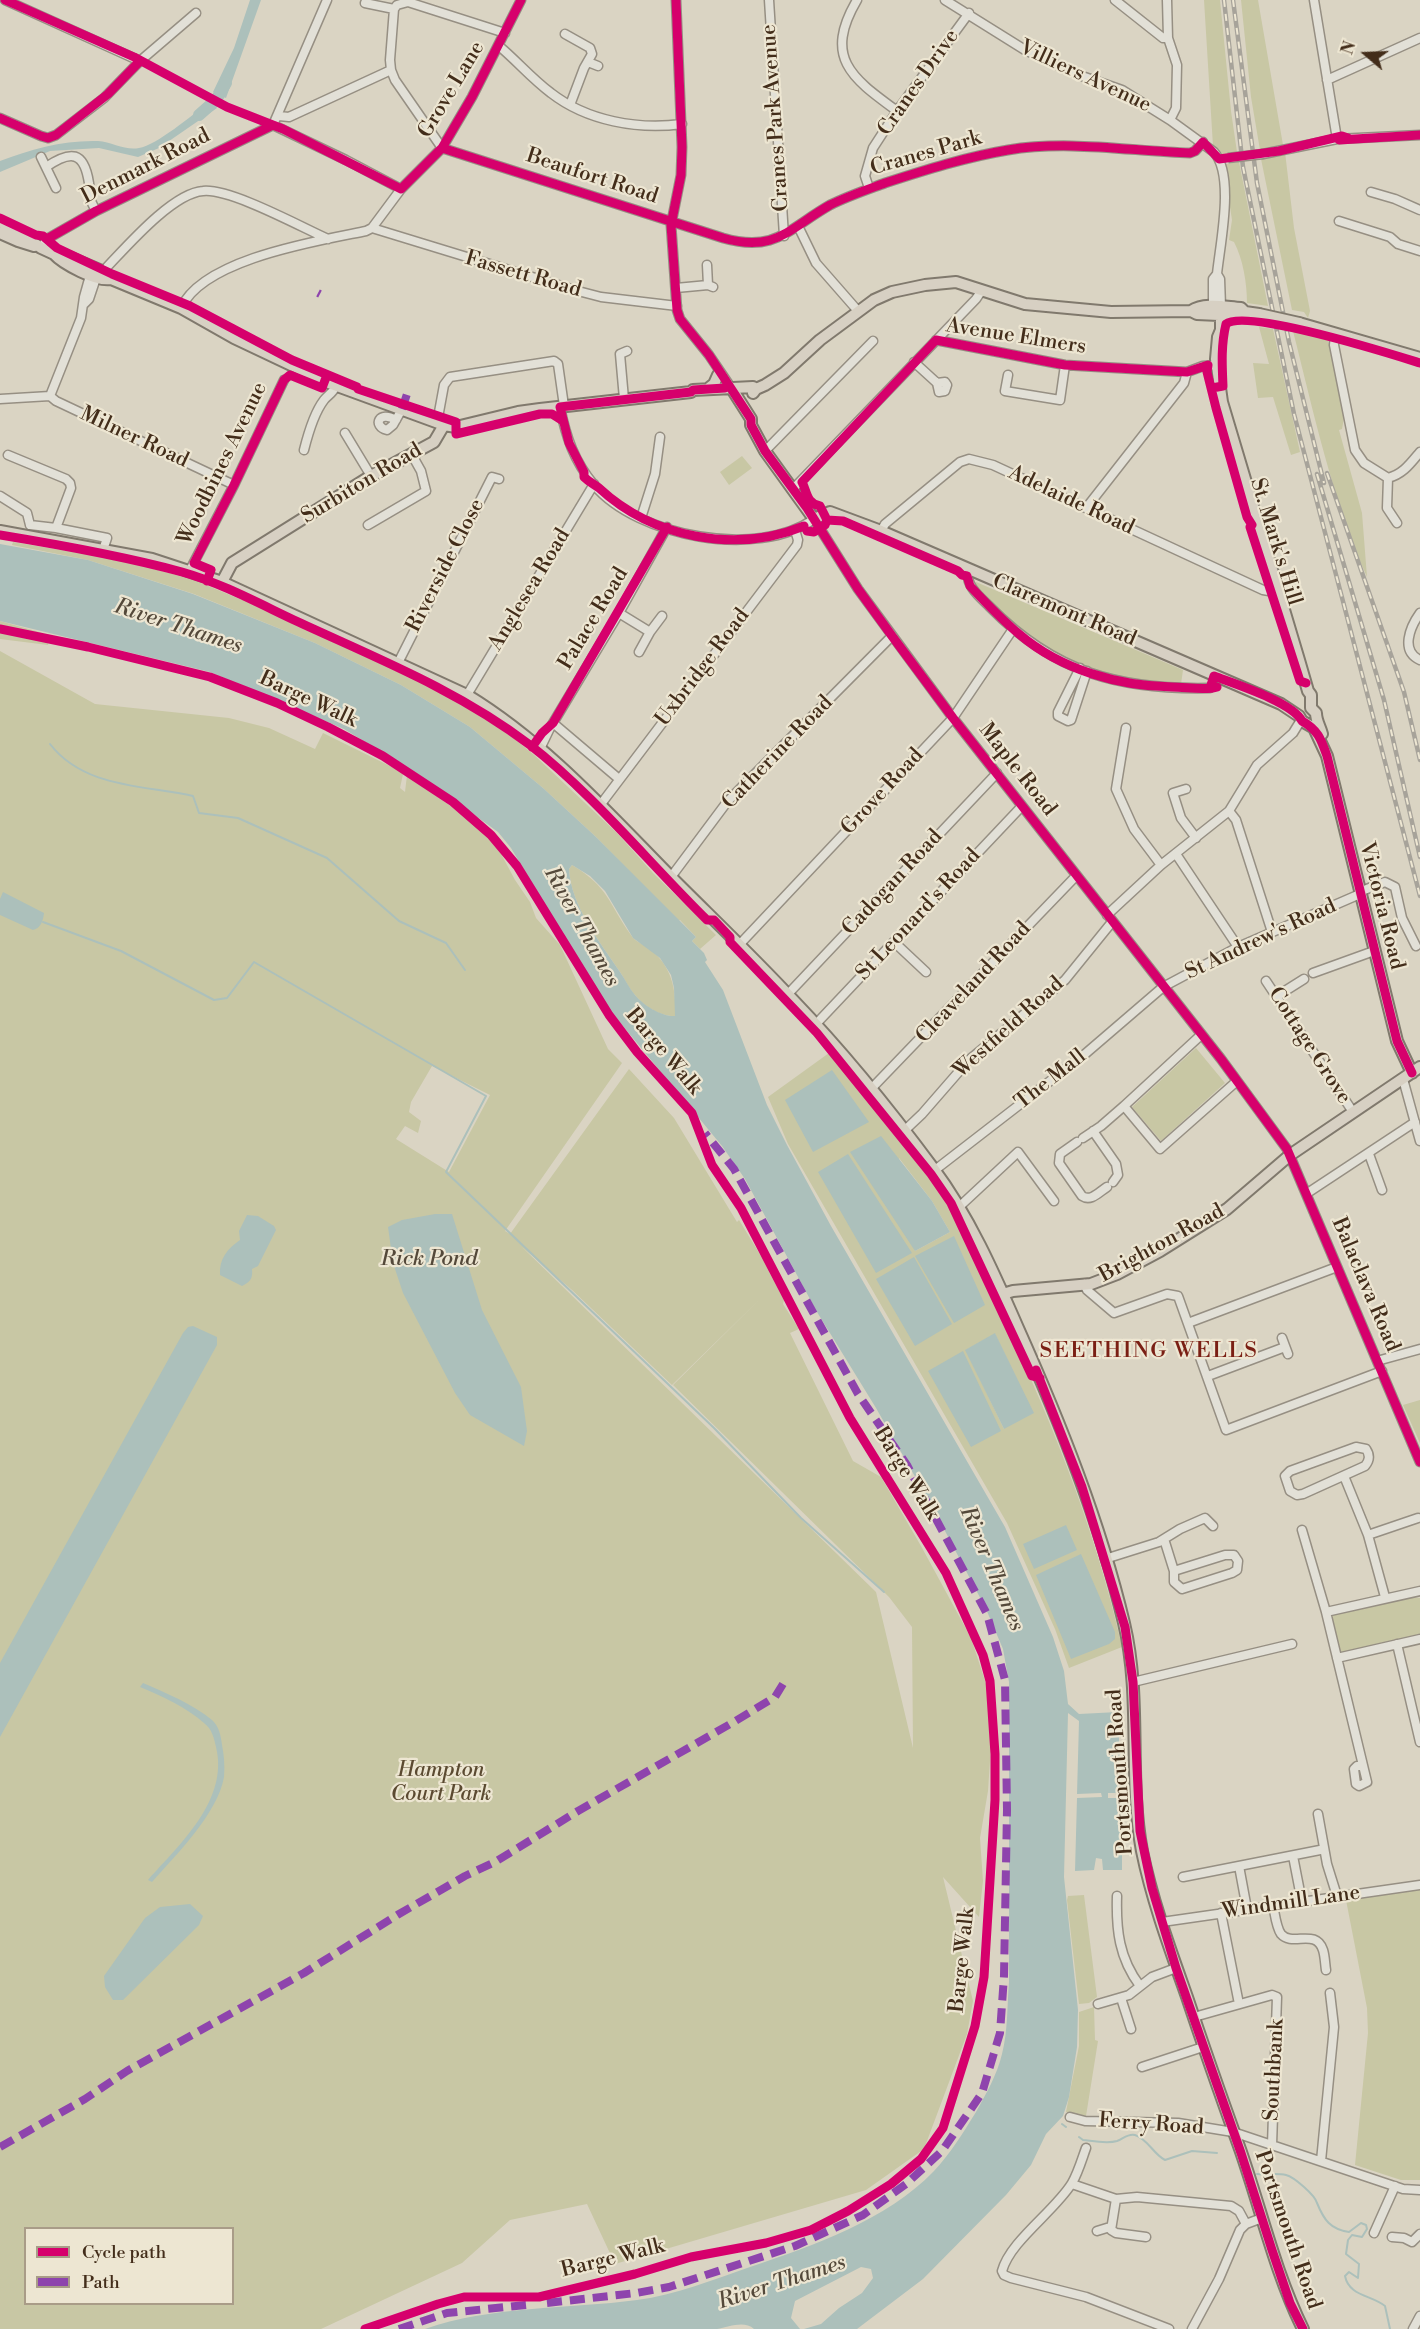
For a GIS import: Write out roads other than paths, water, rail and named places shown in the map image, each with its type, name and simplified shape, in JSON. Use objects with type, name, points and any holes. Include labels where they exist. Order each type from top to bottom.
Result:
[{"type":"main road","points":[[0,222],[54,254],[60,262],[99,274],[181,308],[234,338],[336,386],[441,424],[456,427],[518,412],[709,388],[730,392]]},
{"type":"main road","points":[[0,233],[18,242],[39,247]]},
{"type":"main road","points":[[691,392],[693,396],[753,387],[756,389],[784,373],[820,340],[858,311],[885,295],[925,285],[956,282],[1025,304],[1111,312],[1191,310],[1197,314],[1242,308],[1245,312],[1299,323],[1420,358]]},
{"type":"main road","name":"St. Mark's Hill","points":[[1217,310],[1214,330],[1218,337],[1216,365],[1222,402],[1311,695],[1306,716]]},
{"type":"main road","points":[[709,388],[714,384],[718,375]]},
{"type":"main road","name":"Maple Road","points":[[730,392],[745,422],[751,425],[765,451],[814,519]]},
{"type":"main road","name":"Surbiton Road","points":[[222,582],[232,563],[371,476],[434,442],[441,424]]},
{"type":"main road","name":"Claremont Road","points":[[814,519],[830,512],[881,531],[1306,716]]},
{"type":"main road","name":"Portsmouth Road","points":[[0,531],[28,530],[190,570],[222,582],[467,695],[495,712],[601,804],[788,994],[871,1089],[935,1170],[959,1207],[1003,1294],[1047,1395],[1106,1559],[1125,1627],[1133,1682],[1140,1831],[1150,1882],[1176,1968],[1290,2303],[1303,2329]]},
{"type":"main road","name":"Victoria Road","points":[[1306,716],[1320,725],[1323,745],[1397,1041],[1412,1073]]},
{"type":"main road","name":"Brighton Road","points":[[1003,1294],[1014,1290],[1084,1284],[1117,1274],[1196,1230],[1227,1209],[1290,1155],[1412,1073]]},
{"type":"street","points":[[5,0],[140,61]]},
{"type":"street","points":[[327,0],[279,116],[273,125],[401,189]]},
{"type":"street","name":"Grove Lane","points":[[372,228],[401,189],[442,148],[499,46],[521,0]]},
{"type":"street","points":[[671,221],[681,175],[682,124],[676,0]]},
{"type":"street","name":"Cranes Park Avenue","points":[[769,0],[784,236]]},
{"type":"street","points":[[857,0],[843,30],[842,41],[846,64],[861,84],[897,111]]},
{"type":"street","name":"Villiers Avenue","points":[[945,0],[1025,50],[1079,75],[1122,90],[1224,158]]},
{"type":"street","points":[[1115,0],[1163,38],[1168,38]]},
{"type":"street","points":[[1167,0],[1168,38],[1177,65],[1176,108],[1170,120]]},
{"type":"street","points":[[1314,0],[1336,139]]},
{"type":"street","points":[[364,3],[397,6],[408,2],[427,4],[505,33]]},
{"type":"street","points":[[397,6],[391,70],[395,80],[442,148]]},
{"type":"street","points":[[0,118],[41,136],[48,138],[56,135],[108,94],[140,61],[196,13]]},
{"type":"street","name":"Cranes Drive","points":[[869,189],[865,176],[873,148],[897,111],[969,13]]},
{"type":"street","points":[[565,34],[590,48],[592,57],[584,68],[570,105]]},
{"type":"street","points":[[1327,80],[1420,38]]},
{"type":"street","points":[[499,46],[552,94],[570,105],[629,125],[657,127],[682,124]]},
{"type":"street","points":[[588,62],[598,66]]},
{"type":"street","points":[[279,116],[289,117],[391,70]]},
{"type":"street","name":"Denmark Road","points":[[39,247],[47,239],[96,211],[273,125]]},
{"type":"street","points":[[1217,310],[1220,279],[1218,273],[1226,208],[1224,158],[1263,154],[1336,139],[1420,135]]},
{"type":"street","name":"Cranes Park","points":[[671,221],[741,243],[764,242],[784,236],[844,197],[961,160],[1009,150],[1100,147],[1190,153],[1203,142]]},
{"type":"street","name":"Beaufort Road","points":[[442,148],[671,221],[680,319],[703,349],[730,392]]},
{"type":"street","points":[[46,167],[66,156],[79,157],[87,173],[90,198],[96,211]]},
{"type":"street","points":[[41,157],[56,188]]},
{"type":"street","points":[[50,396],[84,304],[89,299],[99,274],[161,213],[188,196],[202,191],[229,196],[328,239]]},
{"type":"street","points":[[1371,192],[1420,210]]},
{"type":"street","points":[[1339,221],[1352,229],[1390,237],[1398,244],[1420,251]]},
{"type":"street","name":"Cranes Park Avenue","points":[[798,226],[816,263],[858,311]]},
{"type":"street","points":[[181,308],[192,292],[232,266],[269,252],[372,228]]},
{"type":"street","name":"Fassett Road","points":[[372,228],[509,272],[601,297],[677,306]]},
{"type":"street","points":[[676,288],[711,286],[707,265]]},
{"type":"street","name":"Avenue Elmers","points":[[793,489],[976,300],[982,290]]},
{"type":"street","points":[[1335,334],[1335,345],[1355,450],[1364,463],[1389,478],[1398,476],[1420,452]]},
{"type":"street","name":"Avenue Elmers","points":[[936,340],[1065,365],[1188,372],[1203,366],[1216,365]]},
{"type":"street","points":[[765,451],[873,341]]},
{"type":"street","name":"Beaufort Road","points":[[703,349],[709,355],[730,392]]},
{"type":"street","points":[[624,399],[620,354],[627,351]]},
{"type":"street","points":[[441,424],[444,385],[450,377],[554,361],[558,364],[562,406],[572,452],[594,484],[622,508],[641,518],[696,536],[730,541],[770,537],[795,530],[814,519]]},
{"type":"street","points":[[914,362],[937,383]]},
{"type":"street","points":[[1008,375],[1005,391],[1060,400],[1065,365]]},
{"type":"street","points":[[1087,507],[1184,383],[1188,372]]},
{"type":"street","name":"Woodbines Avenue","points":[[190,570],[284,380]]},
{"type":"street","points":[[304,450],[322,402],[333,393],[336,386]]},
{"type":"street","name":"Milner Road","points":[[0,399],[50,396],[107,426],[234,485]]},
{"type":"street","points":[[396,420],[402,409]]},
{"type":"street","points":[[345,433],[371,476]]},
{"type":"street","points":[[641,518],[655,474],[660,437]]},
{"type":"street","points":[[8,454],[66,479],[70,483],[56,528]]},
{"type":"street","points":[[368,525],[426,491],[421,471],[412,455]]},
{"type":"street","name":"Adelaide Road","points":[[881,531],[885,524],[960,462],[969,459],[993,465],[1263,590],[1269,591],[1277,587]]},
{"type":"street","name":"Riverside Close","points":[[398,663],[492,477],[499,479]]},
{"type":"street","points":[[1389,478],[1387,508],[1397,523]]},
{"type":"street","name":"Anglesea Road","points":[[467,695],[594,484]]},
{"type":"street","points":[[0,496],[27,513],[28,530],[56,528],[107,538],[103,550]]},
{"type":"street","name":"Maple Road","points":[[814,519],[858,589],[953,718],[1237,1081],[1290,1155]]},
{"type":"street","name":"Palace Road","points":[[540,749],[667,527]]},
{"type":"street","name":"Uxbridge Road","points":[[601,804],[797,545],[795,530]]},
{"type":"street","points":[[968,570],[967,579],[970,586],[1013,629],[1037,648],[1084,670],[1119,682],[1150,687],[1210,688]]},
{"type":"street","points":[[1418,659],[1409,650],[1409,631],[1420,613]]},
{"type":"street","points":[[619,614],[650,632]]},
{"type":"street","points":[[639,652],[662,616]]},
{"type":"street","name":"Grove Road","points":[[739,945],[953,718],[1013,629]]},
{"type":"street","name":"Catherine Road","points":[[671,877],[728,802],[892,636]]},
{"type":"street","points":[[1084,670],[1071,720],[1068,721],[1058,716],[1058,711],[1084,670]]},
{"type":"street","name":"Westfield Road","points":[[904,1131],[969,1060],[1065,980],[1109,919],[1161,865],[1229,811],[1257,765],[1293,733],[1299,732],[1306,716]]},
{"type":"street","points":[[554,723],[619,779]]},
{"type":"street","points":[[1126,728],[1116,789],[1134,829],[1161,865]]},
{"type":"street","name":"Cadogan Road","points":[[788,994],[997,773]]},
{"type":"street","points":[[1186,789],[1173,793],[1181,818],[1196,838]]},
{"type":"street","name":"St Leonard's Road","points":[[816,1024],[1022,806]]},
{"type":"street","points":[[1229,811],[1236,820],[1272,932]]},
{"type":"street","points":[[1176,854],[1238,947]]},
{"type":"street","name":"Cleaveland Road","points":[[871,1089],[1076,876]]},
{"type":"street","name":"St Andrew's Road","points":[[1163,987],[1238,947],[1385,882],[1395,887],[1402,918],[1416,946]]},
{"type":"street","points":[[894,942],[926,972]]},
{"type":"street","points":[[1313,973],[1374,951]]},
{"type":"street","points":[[1277,996],[1304,979]]},
{"type":"street","name":"Cottage Grove","points":[[1266,981],[1353,1112]]},
{"type":"street","name":"The Mall","points":[[935,1170],[1085,1054],[1163,987]]},
{"type":"street","points":[[1093,1131],[1116,1164],[1118,1175],[1091,1198],[1086,1198],[1082,1196],[1059,1163],[1060,1154],[1124,1106],[1201,1035]]},
{"type":"street","points":[[1412,1073],[1415,1122],[1420,1141]]},
{"type":"street","points":[[1124,1106],[1160,1149],[1237,1081]]},
{"type":"street","points":[[1306,1194],[1415,1122]]},
{"type":"street","points":[[959,1207],[1018,1152],[1054,1201]]},
{"type":"street","points":[[1369,1154],[1382,1190]]},
{"type":"street","name":"Balaclava Road","points":[[1290,1155],[1420,1462]]},
{"type":"street","points":[[1188,1323],[1337,1267]]},
{"type":"street","points":[[1084,1284],[1087,1290],[1114,1313],[1167,1294],[1179,1296],[1226,1430],[1382,1371]]},
{"type":"street","points":[[1208,1376],[1285,1347]]},
{"type":"street","points":[[1377,1360],[1420,1349]]},
{"type":"street","points":[[1356,1447],[1366,1449],[1370,1458],[1365,1466],[1344,1476],[1300,1495],[1292,1494],[1286,1481],[1286,1476],[1293,1470],[1356,1447]]},
{"type":"street","points":[[1344,1476],[1368,1535],[1385,1598]]},
{"type":"street","points":[[1106,1559],[1164,1539],[1205,1518],[1213,1526]]},
{"type":"street","points":[[1368,1535],[1418,1518]]},
{"type":"street","points":[[1302,1530],[1326,1612],[1363,1767]]},
{"type":"street","points":[[1164,1539],[1174,1571],[1174,1582],[1182,1589],[1233,1573],[1237,1570],[1238,1561],[1234,1555],[1225,1555],[1174,1571]]},
{"type":"street","points":[[1326,1612],[1420,1591]]},
{"type":"street","points":[[1337,1658],[1420,1639]]},
{"type":"street","points":[[1133,1682],[1292,1644]]},
{"type":"street","points":[[1397,1644],[1420,1742]]},
{"type":"street","points":[[1318,1814],[1327,1864],[1337,1896]]},
{"type":"street","points":[[1183,1877],[1320,1850]]},
{"type":"street","points":[[1293,1856],[1300,1892]]},
{"type":"street","points":[[1239,1866],[1247,1909]]},
{"type":"street","name":"Windmill Lane","points":[[1162,1922],[1420,1885]]},
{"type":"street","points":[[1117,1896],[1116,1926],[1119,1941],[1129,1972],[1140,1986]]},
{"type":"street","points":[[1273,1905],[1280,1933],[1286,1937],[1311,1938],[1318,1942],[1323,1949],[1326,1970]]},
{"type":"street","points":[[1194,2017],[1239,2004],[1221,1913]]},
{"type":"street","points":[[1098,2004],[1129,1995],[1152,1977],[1176,1968]]},
{"type":"street","points":[[1321,2161],[1335,2027],[1330,1993]]},
{"type":"street","name":"Southbank","points":[[1239,2004],[1275,1995],[1278,2006],[1272,2145]]},
{"type":"street","points":[[1121,1998],[1131,2029]]},
{"type":"street","points":[[1142,2067],[1203,2047]]},
{"type":"street","name":"Ferry Road","points":[[1070,2117],[1085,2121],[1178,2123],[1233,2132],[1395,2186],[1420,2190]]},
{"type":"street","points":[[1086,2148],[1072,2184],[1006,2261],[1002,2271],[1004,2276],[1086,2296],[1169,2329]]},
{"type":"street","points":[[1072,2184],[1116,2199],[1137,2197],[1231,2206],[1239,2211],[1246,2224]]},
{"type":"street","points":[[1374,2234],[1395,2186]]},
{"type":"street","points":[[1116,2199],[1111,2230],[1116,2233],[1146,2236]]},
{"type":"street","points":[[1192,2329],[1219,2279],[1239,2230],[1246,2224],[1262,2218]]},
{"type":"street","points":[[1097,2231],[1110,2227]]},
{"type":"street","points":[[1392,2237],[1404,2238],[1412,2242],[1420,2234]]},
{"type":"street","points":[[1413,2329],[1420,2316]]},
{"type":"water","points":[[250,0],[261,0],[226,98],[213,92],[234,48]]},
{"type":"water","points":[[208,103],[217,108],[159,148],[138,157],[99,148],[50,151],[0,172],[0,161],[60,144],[98,141],[129,148],[146,146],[174,129]]},
{"type":"water","name":"River Thames","points":[[0,544],[88,560],[193,594],[315,643],[401,685],[470,727],[543,788],[595,836],[696,937],[692,941],[704,953],[707,960],[705,962],[723,990],[767,1105],[787,1145],[831,1226],[1005,1527],[1053,1637],[1064,1671],[1068,1704],[1079,1714],[1118,1712],[1121,1793],[1108,1793],[1108,1798],[1122,1798],[1122,1870],[1103,1870],[1102,1859],[1096,1858],[1094,1870],[1075,1871],[1077,1798],[1102,1797],[1101,1793],[1077,1794],[1079,1721],[1068,1713],[1064,1877],[1078,2010],[1077,2047],[1069,2097],[1063,2116],[1046,2134],[1031,2165],[1006,2195],[923,2279],[857,2329],[804,2329],[821,2324],[839,2308],[862,2293],[873,2278],[871,2269],[861,2267],[795,2301],[791,2318],[800,2329],[754,2329],[741,2325],[717,2329],[425,2329],[502,2312],[637,2300],[666,2295],[694,2286],[799,2250],[848,2230],[894,2204],[934,2171],[945,2158],[976,2112],[994,2077],[1004,2045],[1007,2018],[1009,1682],[1003,1649],[986,1609],[934,1510],[876,1408],[817,1312],[745,1179],[722,1146],[604,1003],[511,848],[498,832],[418,774],[344,729],[210,672],[0,621]],"holes":[[[572,865],[590,876],[605,891],[633,938],[660,958],[671,975],[675,1016],[659,1012],[638,999],[588,923],[575,896],[569,869]]]},
{"type":"water","points":[[3,892],[44,913],[40,926],[33,930],[0,915],[0,899]]},
{"type":"water","points":[[832,1070],[869,1122],[813,1152],[785,1100]]},
{"type":"water","points":[[881,1136],[932,1201],[950,1232],[915,1251],[850,1152]]},
{"type":"water","points":[[848,1154],[912,1253],[876,1273],[818,1172]]},
{"type":"water","name":"Rick Pond","points":[[435,1214],[452,1214],[482,1310],[521,1387],[527,1431],[524,1446],[470,1415],[455,1393],[403,1293],[393,1263],[388,1227],[402,1220]]},
{"type":"water","points":[[247,1215],[258,1216],[274,1226],[276,1230],[258,1266],[252,1269],[250,1280],[242,1286],[220,1275],[220,1269],[225,1255],[240,1240],[239,1231]]},
{"type":"water","points":[[954,1236],[985,1305],[954,1323],[915,1256]]},
{"type":"water","points":[[914,1257],[952,1324],[915,1346],[876,1279]]},
{"type":"water","points":[[193,1326],[217,1337],[217,1345],[0,1737],[0,1663],[183,1333],[188,1327]]},
{"type":"water","points":[[995,1333],[1034,1413],[1004,1429],[965,1350]]},
{"type":"water","points":[[963,1351],[1001,1431],[971,1447],[928,1371]]},
{"type":"water","points":[[1066,1525],[1077,1550],[1034,1569],[1023,1544]]},
{"type":"water","points":[[1081,1554],[1115,1632],[1115,1639],[1109,1644],[1071,1659],[1036,1575]]},
{"type":"water","points":[[143,1683],[188,1704],[212,1720],[220,1735],[224,1765],[224,1777],[214,1805],[195,1833],[152,1882],[148,1880],[187,1836],[209,1803],[218,1766],[216,1747],[207,1725],[182,1707],[140,1687]]},
{"type":"water","points":[[190,1904],[203,1916],[199,1925],[123,2000],[113,2000],[105,1987],[104,1976],[145,1918],[160,1907]]},
{"type":"waterway","points":[[199,115],[216,100],[226,83]]},
{"type":"waterway","points":[[50,744],[64,758],[97,777],[193,796],[199,813],[238,818],[327,858],[399,921],[446,943],[465,970]]},
{"type":"waterway","points":[[43,922],[121,951],[214,1000],[227,998],[254,962],[486,1096],[446,1172],[714,1428],[801,1518],[884,1592]]},
{"type":"waterway","points":[[1062,2124],[1066,2127]]},
{"type":"waterway","points":[[1079,2137],[1083,2140],[1109,2142],[1135,2135],[1165,2160],[1192,2151],[1217,2153]]},
{"type":"waterway","points":[[1257,2174],[1290,2176],[1312,2196],[1325,2219],[1337,2229],[1349,2232],[1361,2223],[1366,2225],[1367,2229],[1362,2237],[1352,2235],[1348,2240],[1346,2254],[1359,2264],[1358,2278],[1349,2272],[1345,2276],[1351,2288],[1385,2306],[1390,2329]]},
{"type":"railway","points":[[1224,0],[1243,167],[1294,414],[1420,896]]},
{"type":"railway","points":[[1233,0],[1257,183],[1289,342],[1324,483]]},
{"type":"railway","points":[[1327,473],[1404,692],[1420,760]]},
{"type":"railway","points":[[1317,474],[1384,700],[1420,857]]},
{"type":"district","name":"SEETHING WELLS","points":[[1149,1352]]},
{"type":"park label","name":"Hampton Court Park","points":[[441,1783]]}]
